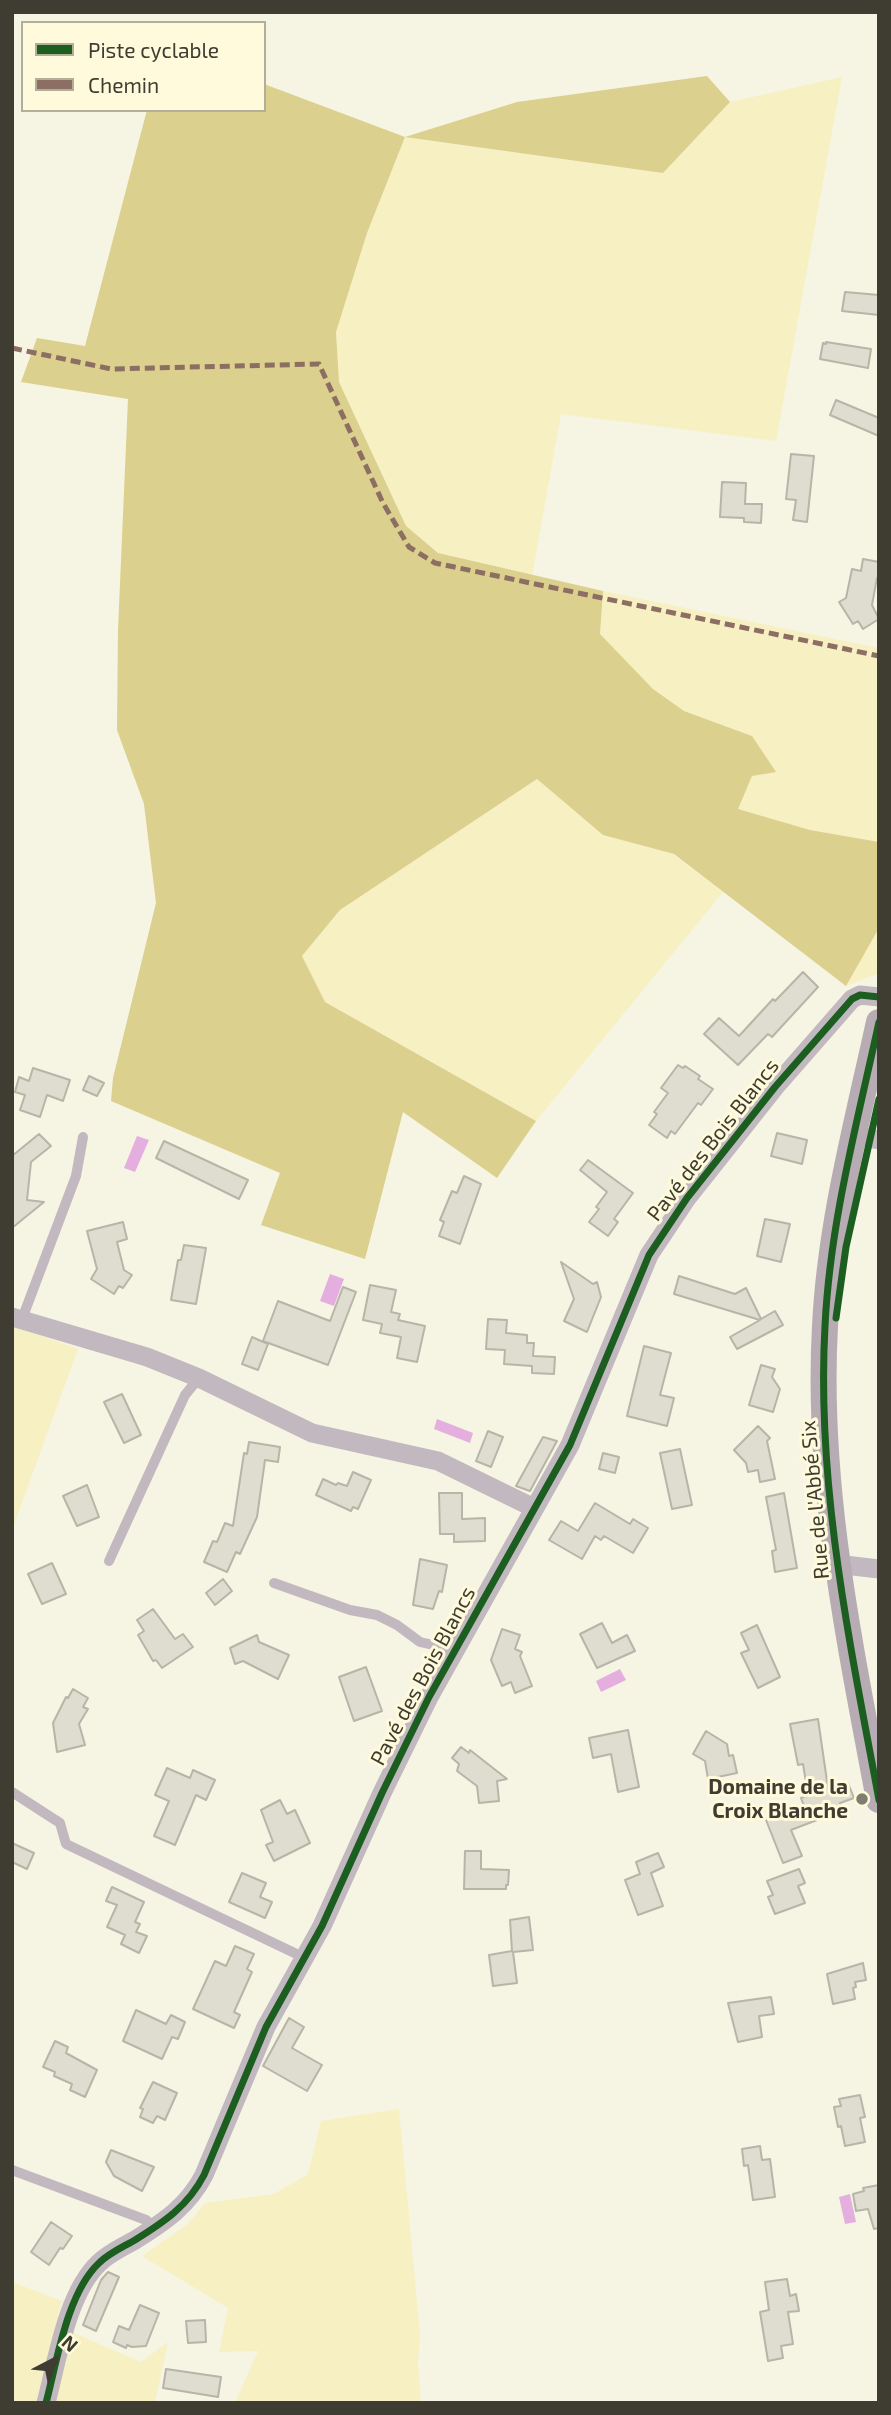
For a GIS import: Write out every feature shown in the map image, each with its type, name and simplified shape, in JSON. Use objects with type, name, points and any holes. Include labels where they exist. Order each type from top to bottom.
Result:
[{"type":"main road","points":[[868,1138],[879,1022]]},
{"type":"main road","points":[[868,1138],[879,1098]]},
{"type":"main road","name":"Rue de l'Abbé Six","points":[[868,1138],[848,1201],[834,1341],[827,1460],[836,1564],[879,1800]]},
{"type":"street","name":"Pavé des Bois Blancs","points":[[46,2403],[67,2325],[84,2282],[107,2256],[156,2227],[187,2203],[199,2185],[266,2027],[332,1904],[394,1769],[455,1650],[563,1459],[642,1269],[674,1215],[775,1087],[852,999],[860,995],[879,997]]},
{"type":"street","points":[[17,1318],[122,1348],[198,1378],[298,1428],[327,1438],[438,1461],[534,1508]]},
{"type":"street","points":[[836,1564],[879,1569]]},
{"type":"lane","points":[[17,1318],[76,1176],[83,1137]]},
{"type":"lane","points":[[108,1561],[185,1395],[198,1378]]},
{"type":"lane","points":[[274,1583],[349,1610],[377,1615],[421,1642],[455,1650]]},
{"type":"lane","points":[[12,1791],[60,1823],[66,1844],[305,1958]]},
{"type":"lane","points":[[12,2170],[146,2220],[156,2227]]},
{"type":"shaded area","points":[[707,76],[730,102],[663,173],[405,137],[517,102]]},
{"type":"shaded area","points":[[842,77],[776,441],[561,414],[532,576],[438,553],[406,526],[339,382],[336,332],[367,233],[405,137],[663,173],[730,102]]},
{"type":"shaded area","points":[[266,85],[405,137],[367,233],[336,332],[339,382],[406,526],[438,553],[603,591],[600,634],[653,689],[684,711],[752,736],[776,772],[752,776],[738,809],[810,830],[879,842],[879,928],[846,986],[674,854],[603,835],[537,779],[340,910],[302,956],[325,1002],[536,1121],[497,1178],[403,1112],[365,1259],[261,1225],[280,1173],[111,1101],[113,1078],[156,903],[144,804],[117,730],[118,630],[128,399],[21,382],[37,338],[85,346],[146,112],[266,112]]},
{"type":"shaded area","points":[[603,591],[879,648],[879,842],[810,830],[737,809],[752,776],[752,736],[684,711],[653,689],[600,634]]},
{"type":"shaded area","points":[[537,779],[603,835],[673,854],[723,892],[536,1121],[325,1002],[302,956],[340,910]]},
{"type":"shaded area","points":[[879,928],[879,973],[846,986]]},
{"type":"shaded area","points":[[137,1136],[149,1140],[135,1172],[124,1168]]},
{"type":"shaded area","points":[[330,1274],[344,1279],[334,1306],[320,1301]]},
{"type":"shaded area","points":[[12,1325],[78,1349],[12,1530]]},
{"type":"shaded area","points":[[437,1419],[473,1433],[470,1443],[434,1429]]},
{"type":"shaded area","points":[[620,1669],[626,1680],[601,1692],[596,1681]]},
{"type":"shaded area","points":[[399,2109],[420,2334],[418,2364],[421,2403],[235,2403],[258,2351],[219,2352],[228,2308],[142,2256],[188,2224],[205,2203],[274,2194],[308,2174],[321,2121]]},
{"type":"shaded area","points":[[850,2194],[856,2222],[845,2224],[839,2197]]},
{"type":"shaded area","points":[[12,2282],[62,2301],[55,2329],[74,2333],[141,2362],[168,2342],[155,2403],[12,2403]]},
{"type":"building","points":[[845,292],[879,295],[879,315],[842,311]]},
{"type":"building","points":[[823,343],[871,349],[868,368],[820,359]]},
{"type":"building","points":[[836,400],[879,418],[879,436],[830,415]]},
{"type":"building","points":[[791,454],[814,456],[807,522],[793,520],[796,500],[786,499]]},
{"type":"building","points":[[722,482],[746,483],[745,504],[762,504],[761,523],[744,522],[744,518],[720,517]]},
{"type":"building","points":[[863,559],[879,562],[879,579],[877,578],[872,605],[879,619],[863,629],[858,621],[853,624],[839,602],[846,598],[852,569],[861,571]]},
{"type":"building","points":[[803,972],[818,987],[772,1037],[768,1034],[738,1065],[704,1034],[719,1018],[739,1036],[773,999],[775,1001]]},
{"type":"building","points":[[678,1065],[683,1068],[685,1066],[700,1076],[698,1079],[713,1089],[701,1105],[698,1103],[675,1134],[671,1131],[667,1138],[649,1125],[657,1114],[654,1112],[668,1093],[661,1088]]},
{"type":"building","points":[[33,1068],[70,1080],[63,1101],[47,1095],[40,1117],[20,1110],[25,1095],[15,1092],[19,1077],[29,1081]]},
{"type":"building","points":[[89,1076],[104,1083],[97,1096],[83,1090]]},
{"type":"building","points":[[777,1133],[807,1140],[802,1164],[771,1156]]},
{"type":"building","points":[[39,1134],[51,1146],[31,1162],[27,1200],[44,1202],[12,1228],[12,1156]]},
{"type":"building","points":[[164,1141],[248,1180],[239,1199],[156,1158]]},
{"type":"building","points":[[588,1160],[633,1193],[614,1219],[618,1222],[608,1236],[589,1222],[607,1192],[580,1170]]},
{"type":"building","points":[[464,1176],[481,1184],[460,1244],[439,1236],[444,1222],[440,1220],[452,1191],[457,1193]]},
{"type":"building","points":[[765,1219],[790,1224],[781,1262],[757,1256]]},
{"type":"building","points":[[123,1222],[127,1239],[117,1242],[124,1270],[132,1275],[123,1288],[119,1286],[114,1294],[91,1279],[97,1269],[87,1231]]},
{"type":"building","points":[[184,1245],[206,1248],[196,1304],[171,1300],[178,1260],[181,1260]]},
{"type":"building","points":[[561,1262],[593,1284],[597,1282],[601,1297],[587,1332],[564,1321],[574,1299]]},
{"type":"building","points":[[679,1276],[735,1294],[746,1288],[761,1319],[775,1311],[783,1325],[737,1349],[730,1337],[760,1320],[674,1294]]},
{"type":"building","points":[[370,1285],[396,1290],[391,1312],[400,1314],[398,1320],[425,1326],[417,1362],[397,1358],[401,1337],[380,1333],[382,1324],[363,1320]]},
{"type":"building","points":[[343,1287],[356,1292],[328,1365],[263,1341],[278,1301],[330,1321]]},
{"type":"building","points":[[488,1319],[507,1320],[506,1333],[527,1335],[527,1343],[534,1343],[533,1356],[555,1357],[554,1374],[532,1373],[532,1366],[504,1364],[505,1350],[486,1349]]},
{"type":"building","points":[[252,1337],[268,1344],[258,1370],[242,1364]]},
{"type":"building","points":[[644,1346],[671,1353],[660,1395],[674,1398],[667,1426],[627,1416]]},
{"type":"building","points":[[761,1365],[775,1369],[772,1377],[780,1389],[773,1412],[749,1405]]},
{"type":"building","points":[[122,1394],[141,1435],[124,1443],[104,1402]]},
{"type":"building","points":[[758,1426],[770,1438],[767,1441],[775,1479],[760,1482],[758,1470],[748,1472],[746,1463],[734,1450]]},
{"type":"building","points":[[488,1431],[503,1437],[491,1467],[476,1461]]},
{"type":"building","points":[[543,1437],[557,1441],[530,1491],[516,1486]]},
{"type":"building","points":[[249,1442],[280,1447],[278,1462],[265,1460],[257,1517],[240,1554],[236,1552],[227,1572],[204,1562],[225,1523],[233,1526],[244,1453],[247,1454]]},
{"type":"building","points":[[680,1449],[692,1505],[672,1509],[660,1453]]},
{"type":"building","points":[[603,1453],[619,1457],[615,1473],[599,1469]]},
{"type":"building","points":[[353,1472],[371,1480],[358,1509],[353,1507],[351,1511],[316,1495],[323,1479],[336,1485],[338,1483],[347,1486]]},
{"type":"building","points":[[87,1485],[99,1517],[77,1526],[63,1496]]},
{"type":"building","points":[[439,1493],[462,1493],[462,1519],[485,1518],[485,1541],[454,1542],[454,1534],[440,1534]]},
{"type":"building","points":[[784,1493],[797,1568],[775,1572],[772,1551],[776,1550],[766,1497]]},
{"type":"building","points":[[595,1503],[630,1524],[633,1519],[648,1528],[633,1553],[604,1536],[601,1540],[595,1536],[582,1559],[549,1540],[561,1521],[578,1531]]},
{"type":"building","points":[[420,1559],[447,1565],[442,1592],[439,1591],[433,1609],[413,1605]]},
{"type":"building","points":[[52,1563],[66,1594],[42,1604],[28,1574]]},
{"type":"building","points":[[223,1579],[232,1591],[215,1605],[206,1593]]},
{"type":"building","points":[[153,1609],[175,1639],[183,1634],[193,1647],[162,1668],[156,1660],[153,1661],[138,1635],[144,1631],[137,1620]]},
{"type":"building","points":[[602,1623],[612,1643],[627,1635],[635,1651],[597,1668],[580,1634]]},
{"type":"building","points":[[757,1625],[780,1677],[758,1688],[741,1653],[749,1650],[741,1633]]},
{"type":"building","points":[[502,1629],[520,1635],[515,1649],[522,1652],[520,1656],[532,1686],[515,1693],[511,1682],[502,1686],[491,1660]]},
{"type":"building","points":[[257,1635],[259,1642],[289,1655],[278,1679],[243,1661],[235,1664],[230,1648]]},
{"type":"building","points":[[366,1667],[382,1711],[354,1721],[339,1677]]},
{"type":"building","points":[[73,1689],[88,1698],[83,1707],[88,1709],[79,1724],[85,1745],[57,1752],[53,1723]]},
{"type":"building","points":[[818,1719],[828,1788],[848,1783],[854,1798],[840,1803],[843,1810],[791,1830],[802,1856],[783,1863],[766,1820],[804,1806],[801,1798],[808,1795],[803,1764],[798,1765],[790,1724]]},
{"type":"building","points":[[628,1730],[639,1787],[618,1792],[611,1754],[593,1758],[589,1738]]},
{"type":"building","points":[[706,1731],[727,1744],[737,1773],[708,1779],[705,1761],[693,1754]]},
{"type":"building","points":[[461,1747],[469,1753],[470,1750],[507,1779],[497,1781],[499,1801],[479,1803],[477,1786],[457,1771],[459,1764],[452,1758]]},
{"type":"building","points":[[167,1768],[190,1778],[193,1770],[215,1780],[206,1800],[196,1795],[175,1845],[154,1836],[169,1801],[155,1795]]},
{"type":"building","points":[[280,1800],[287,1814],[295,1810],[310,1843],[274,1861],[266,1845],[273,1842],[261,1810]]},
{"type":"building","points":[[12,1843],[34,1853],[27,1869],[12,1862]]},
{"type":"building","points":[[465,1851],[481,1851],[481,1869],[509,1870],[506,1889],[464,1889]]},
{"type":"building","points":[[658,1853],[664,1867],[651,1873],[663,1906],[638,1915],[625,1880],[640,1874],[636,1862]]},
{"type":"building","points":[[799,1869],[805,1883],[798,1886],[805,1903],[775,1914],[768,1897],[773,1895],[767,1881]]},
{"type":"building","points":[[242,1873],[266,1883],[260,1897],[272,1902],[265,1918],[229,1902]]},
{"type":"building","points":[[112,1887],[144,1902],[135,1922],[140,1924],[136,1932],[147,1936],[139,1953],[121,1944],[125,1935],[107,1927],[117,1905],[106,1901]]},
{"type":"building","points":[[529,1917],[533,1950],[513,1952],[517,1983],[493,1986],[489,1955],[512,1951],[510,1920]]},
{"type":"building","points":[[235,1946],[254,1954],[247,1969],[252,1972],[234,2012],[240,2015],[234,2028],[193,2009],[215,1961],[226,1966]]},
{"type":"building","points":[[863,1963],[866,1980],[855,1982],[855,1999],[833,2004],[827,1974]]},
{"type":"building","points":[[771,1997],[774,2014],[759,2016],[762,2037],[738,2042],[728,2003]]},
{"type":"building","points":[[136,2010],[166,2024],[171,2015],[185,2022],[178,2039],[172,2037],[162,2059],[123,2041]]},
{"type":"building","points":[[289,2018],[304,2027],[292,2048],[322,2065],[307,2091],[263,2066]]},
{"type":"building","points":[[55,2041],[68,2047],[66,2053],[97,2070],[85,2097],[70,2090],[72,2084],[54,2076],[55,2072],[43,2067]]},
{"type":"building","points":[[153,2082],[177,2093],[165,2120],[157,2116],[153,2123],[140,2117],[143,2109],[140,2108]]},
{"type":"building","points":[[860,2095],[865,2117],[860,2118],[865,2142],[845,2146],[834,2107],[841,2106],[839,2099]]},
{"type":"building","points":[[760,2146],[762,2160],[770,2159],[775,2197],[753,2200],[748,2165],[744,2166],[742,2149]]},
{"type":"building","points":[[111,2150],[154,2167],[142,2191],[114,2176],[106,2162]]},
{"type":"building","points":[[879,2185],[879,2228],[874,2229],[868,2209],[856,2211],[853,2194],[864,2191],[863,2188]]},
{"type":"building","points":[[51,2222],[72,2236],[49,2265],[31,2252]]},
{"type":"building","points":[[108,2272],[119,2277],[96,2331],[83,2325],[101,2280]]},
{"type":"building","points":[[787,2279],[790,2296],[796,2294],[799,2311],[788,2312],[793,2344],[781,2346],[783,2358],[768,2361],[760,2312],[769,2310],[765,2282]]},
{"type":"building","points":[[140,2305],[159,2313],[146,2346],[127,2345],[126,2348],[113,2342],[119,2326],[129,2330]]},
{"type":"building","points":[[205,2320],[206,2342],[188,2343],[186,2321]]},
{"type":"building","points":[[166,2369],[221,2377],[218,2397],[163,2388]]},
{"type":"marked path","points":[[12,348],[111,369],[319,364],[383,503],[409,547],[435,563],[879,656]]},
{"type":"cycle path","points":[[46,2403],[71,2309],[88,2276],[107,2256],[165,2220],[191,2196],[204,2175],[266,2027],[322,1926],[429,1697],[570,1445],[649,1255],[687,1198],[775,1087],[852,999],[860,995],[879,997]]},
{"type":"cycle path","points":[[879,1022],[832,1249],[825,1326],[824,1386],[830,1505],[847,1624],[879,1800]]},
{"type":"cycle path","points":[[836,1318],[846,1247],[879,1099]]},
{"type":"place","name":"Domaine de la Croix Blanche","points":[[862,1799]]}]
